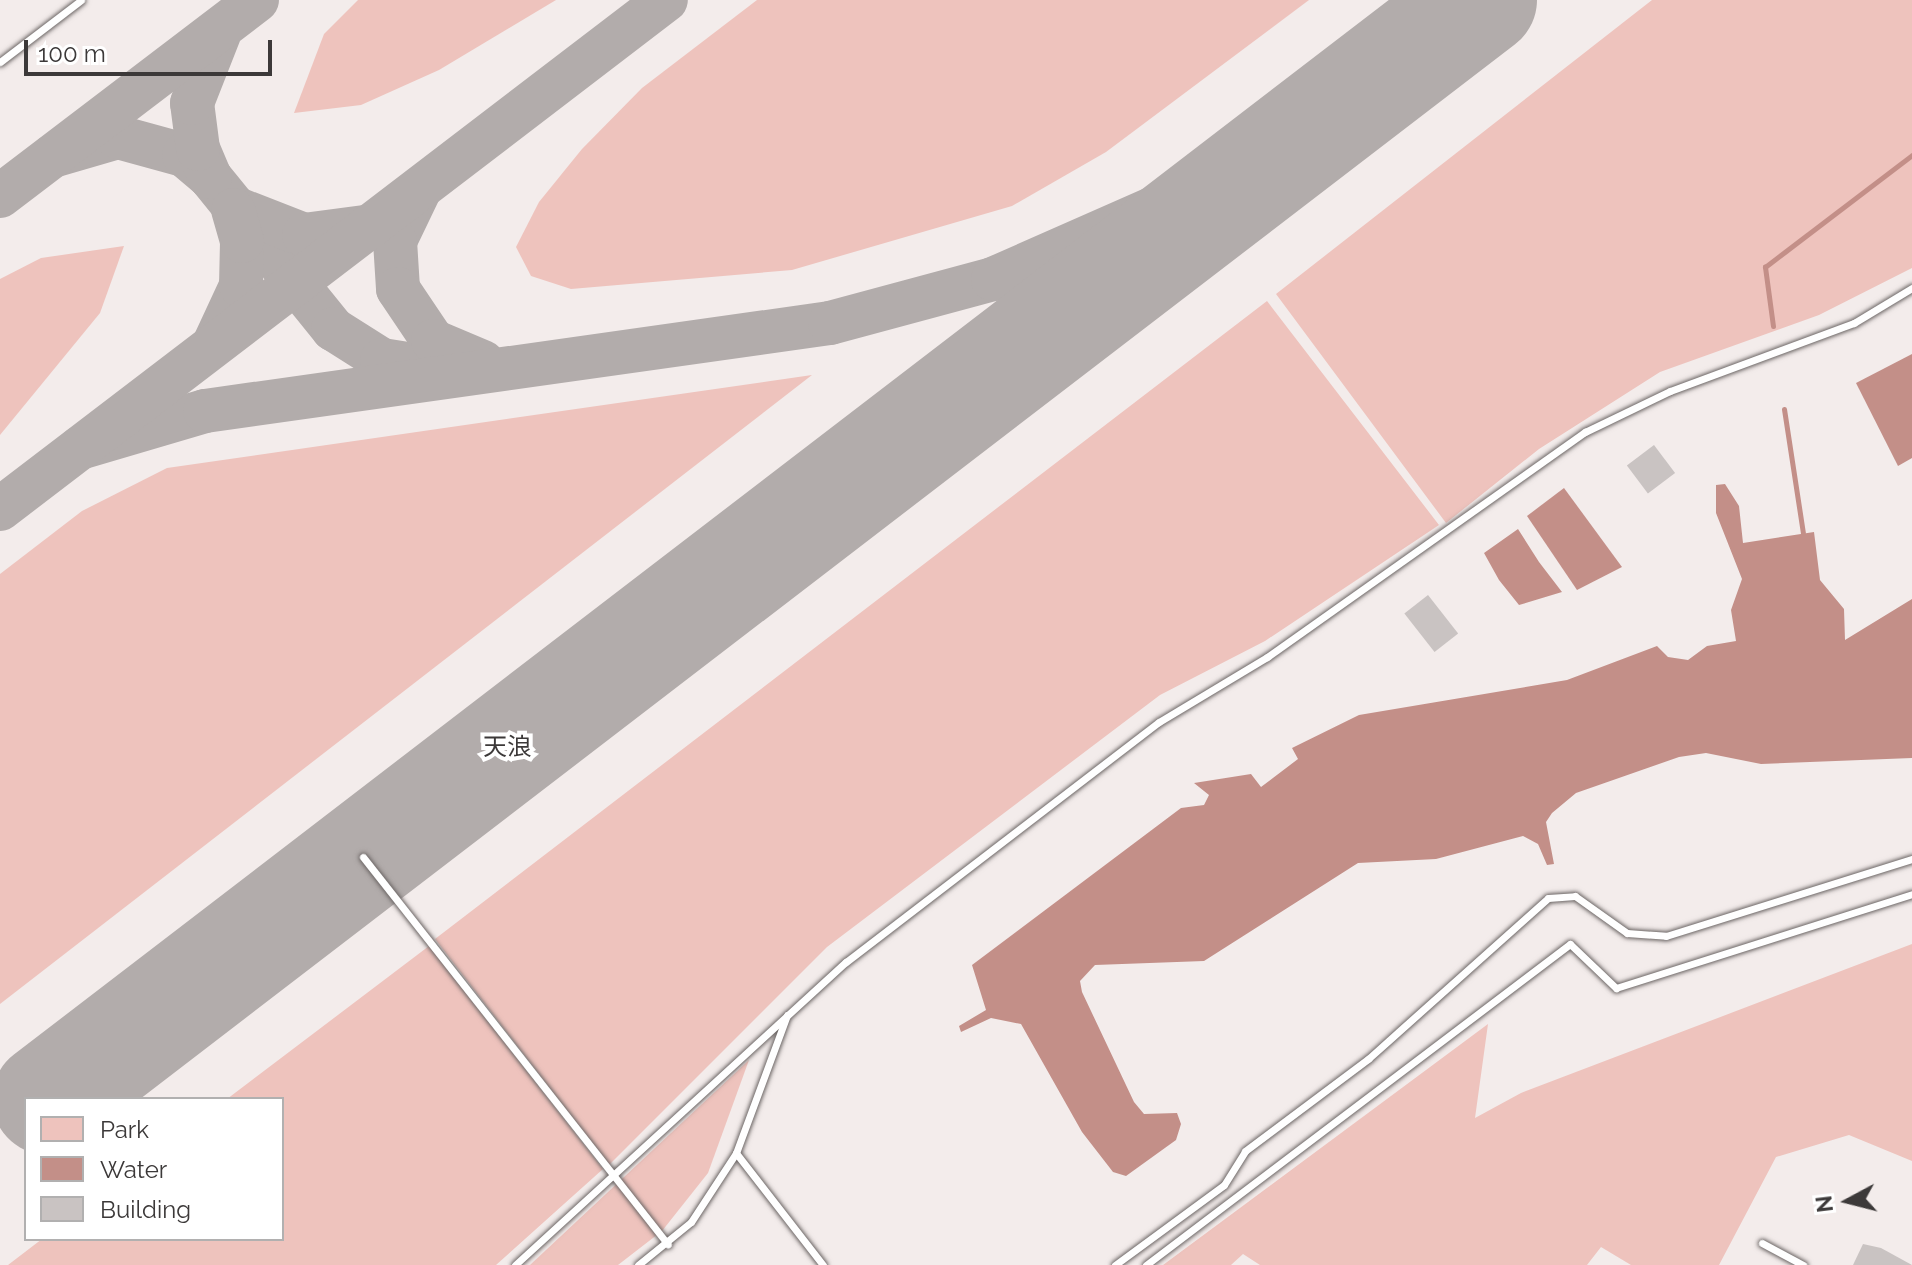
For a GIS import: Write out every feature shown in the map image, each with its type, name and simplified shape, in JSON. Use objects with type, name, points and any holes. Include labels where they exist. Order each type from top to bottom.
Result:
[{"type":"lane","points":[[0,62],[81,0]]},
{"type":"lane","points":[[515,1265],[788,1014],[1159,722],[1267,657],[1585,432],[1670,391],[1854,323],[1912,288]]},
{"type":"lane","points":[[363,857],[668,1244]]},
{"type":"lane","points":[[1115,1265],[1224,1185],[1245,1151],[1368,1059],[1548,898],[1575,896],[1627,933],[1666,936],[1912,859]]},
{"type":"lane","points":[[1146,1265],[1570,944],[1616,988],[1912,894]]},
{"type":"lane","points":[[638,1265],[668,1244],[736,1153],[788,1014]]},
{"type":"lane","points":[[736,1153],[823,1265]]},
{"type":"lane","points":[[1762,1243],[1803,1265]]},
{"type":"green space","points":[[358,0],[556,0],[439,70],[361,105],[294,113],[324,34]]},
{"type":"green space","points":[[757,0],[1309,0],[1106,152],[1012,206],[792,270],[571,289],[531,276],[516,247],[539,202],[582,149],[642,88]]},
{"type":"green space","points":[[1652,0],[1912,0],[1912,268],[1819,315],[1660,372],[1539,449],[1446,523],[1276,294]]},
{"type":"green space","points":[[124,246],[100,313],[0,435],[0,279],[41,258]]},
{"type":"green space","points":[[1267,301],[1439,525],[1265,641],[1160,695],[827,947],[609,1165],[435,939]]},
{"type":"green space","points":[[812,375],[0,1004],[0,574],[82,511],[167,468]]},
{"type":"green space","points":[[1912,944],[1912,1161],[1849,1135],[1776,1157],[1719,1265],[1631,1265],[1601,1247],[1587,1265],[1260,1265],[1243,1254],[1231,1265],[1163,1265],[1488,1024],[1475,1118],[1521,1093]]},
{"type":"green space","points":[[429,946],[603,1169],[496,1265],[8,1265],[39,1241],[284,1241],[284,1097],[230,1097]]},
{"type":"green space","points":[[749,1060],[708,1173],[662,1231],[618,1265],[530,1265]]},
{"type":"water","points":[[1912,354],[1912,458],[1898,466],[1856,383]]},
{"type":"water","points":[[1725,484],[1739,506],[1743,543],[1814,532],[1820,580],[1844,609],[1845,640],[1912,599],[1912,758],[1761,764],[1706,753],[1679,757],[1576,793],[1552,813],[1546,822],[1554,864],[1547,865],[1538,844],[1523,836],[1436,859],[1358,863],[1204,961],[1095,965],[1080,981],[1082,992],[1134,1102],[1144,1114],[1177,1113],[1181,1124],[1176,1140],[1126,1176],[1113,1172],[1082,1132],[1021,1024],[991,1018],[961,1032],[959,1026],[986,1010],[972,965],[1181,808],[1204,805],[1209,795],[1194,783],[1251,774],[1261,787],[1298,759],[1292,748],[1359,715],[1567,680],[1657,646],[1668,657],[1688,660],[1707,646],[1736,641],[1731,610],[1742,579],[1716,513],[1716,485]]},
{"type":"water","points":[[1564,488],[1622,567],[1577,590],[1527,516]]},
{"type":"water","points":[[1518,529],[1562,592],[1519,605],[1499,580],[1484,553]]},
{"type":"building","points":[[1654,445],[1675,473],[1648,493],[1627,465]]},
{"type":"building","points":[[1428,595],[1458,634],[1435,652],[1404,613]]},
{"type":"building","points":[[1863,1244],[1881,1248],[1912,1265],[1853,1265]]},
{"type":"waterway","points":[[1773,326],[1765,267],[1912,155]]},
{"type":"waterway","points":[[1784,409],[1803,533]]},
{"type":"taxiway","points":[[0,196],[257,0]]},
{"type":"taxiway","points":[[0,509],[666,0]]},
{"type":"taxiway","points":[[210,177],[198,149],[192,103],[219,34]]},
{"type":"taxiway","points":[[53,156],[118,137],[184,155],[210,177],[333,329],[382,360],[432,368]]},
{"type":"taxiway","points":[[80,448],[205,411],[830,323],[993,279],[1285,150]]},
{"type":"taxiway","points":[[419,191],[395,241],[398,289],[433,341],[483,362]]},
{"type":"taxiway","points":[[215,342],[241,286],[242,241],[233,210]]},
{"type":"taxiway","points":[[240,210],[304,235],[364,227]]},
{"type":"runway","points":[[51,1097],[1481,0]]},
{"type":"district","name":"天浪","points":[[507,747]]}]
